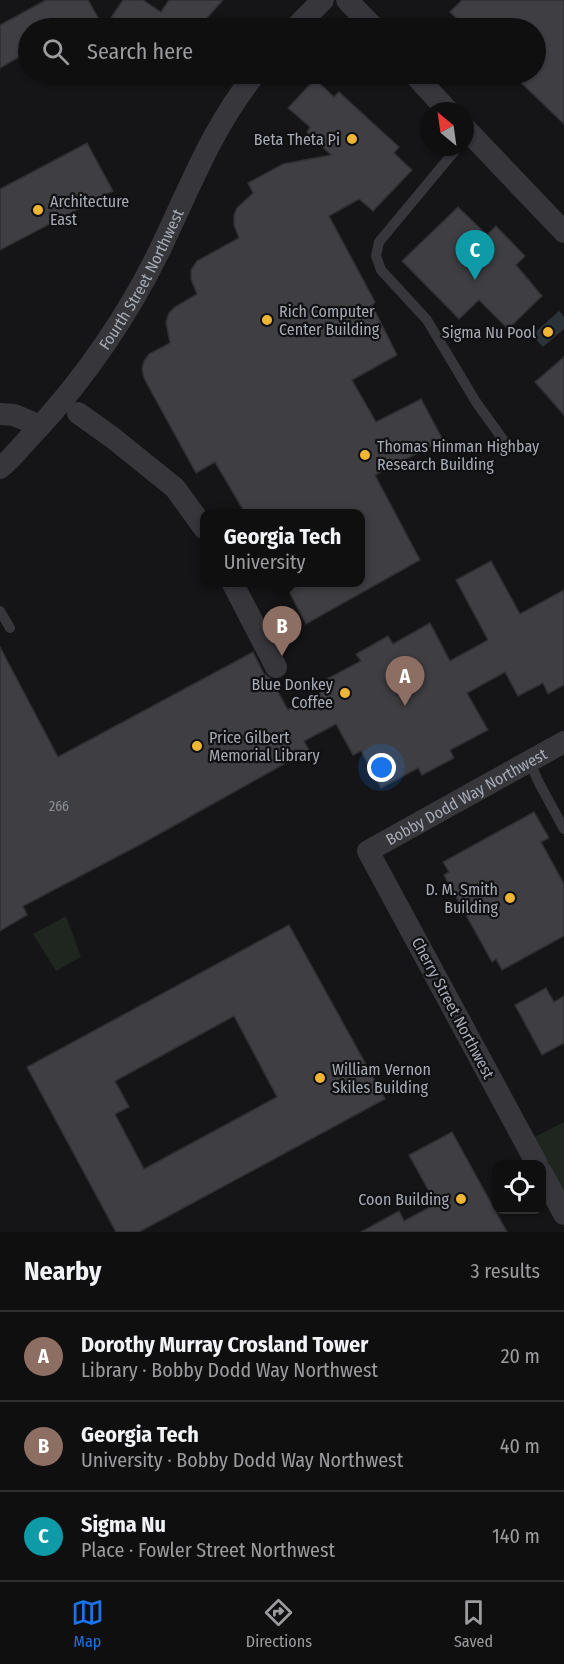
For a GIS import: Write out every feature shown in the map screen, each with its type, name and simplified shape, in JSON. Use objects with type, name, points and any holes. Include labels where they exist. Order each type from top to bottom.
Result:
[{"type":"street","points":[[305,18],[323,0]]},
{"type":"street","points":[[347,0],[364,18]]},
{"type":"street","name":"Fourth Street Northwest","points":[[0,468],[40,426],[95,359],[164,242],[209,144],[237,96],[247,84]]},
{"type":"street","points":[[423,84],[440,102]]},
{"type":"street","points":[[474,146],[564,232]]},
{"type":"street","points":[[78,413],[175,488],[200,522]]},
{"type":"street","points":[[0,414],[14,415],[40,426]]},
{"type":"street","points":[[235,587],[276,667]]},
{"type":"street","name":"Bobby Dodd Way Northwest","points":[[368,851],[564,741]]},
{"type":"street","name":"Cherry Street Northwest","points":[[368,851],[535,1160]]},
{"type":"street","points":[[546,1180],[564,1214]]},
{"type":"lane","points":[[448,156],[379,242],[376,256],[381,270],[427,320],[476,402],[504,441]]},
{"type":"lane","points":[[0,611],[10,628]]},
{"type":"lane","points":[[529,760],[564,829]]},
{"type":"shaded area","name":"Sigma Nu Pool","points":[[559,311],[564,317],[564,329],[543,347],[532,335]]},
{"type":"shaded area","points":[[66,916],[81,957],[56,971],[33,934]]},
{"type":"shaded area","points":[[564,1122],[564,1214],[546,1181],[546,1160],[535,1160],[525,1142]]},
{"type":"building","points":[[46,0],[88,0],[98,18],[18,18],[18,58],[0,68],[0,25]]},
{"type":"building","points":[[123,0],[143,0],[161,12],[169,0],[223,0],[207,18],[111,18]]},
{"type":"building","points":[[462,0],[564,0],[564,124],[522,84],[546,84],[546,18],[456,18],[450,12]]},
{"type":"building","points":[[310,84],[320,84],[334,97],[339,92],[399,147],[394,153],[412,170],[373,211],[359,199],[329,216],[375,302],[372,305],[397,355],[352,380],[376,422],[421,399],[443,440],[375,475],[420,560],[306,624],[287,587],[365,587],[365,509],[243,509],[215,462],[196,473],[144,378],[142,369],[149,354],[170,343],[166,322],[169,313],[197,294],[191,279],[191,270],[197,261],[239,238],[234,225],[234,215],[237,208],[253,193],[248,183],[283,164],[331,155],[307,132],[310,127],[288,108]]},
{"type":"building","name":"Architecture East","points":[[87,143],[113,191],[0,250],[0,189]]},
{"type":"building","points":[[458,207],[487,235],[496,226],[525,256],[516,265],[542,296],[508,329],[479,300],[459,319],[402,261]]},
{"type":"building","points":[[564,357],[564,415],[535,382]]},
{"type":"building","points":[[491,561],[520,614],[564,590],[564,685],[548,694],[543,683],[518,696],[505,672],[467,693],[488,730],[450,750],[454,758],[422,775],[418,768],[381,788],[361,751],[353,755],[336,724],[304,741],[309,750],[143,843],[23,906],[27,915],[0,931],[0,647],[58,757],[253,652],[264,674],[271,679],[288,710],[327,689],[323,681],[361,661],[356,654],[388,636],[393,644],[430,623],[450,661],[488,640],[456,580]]},
{"type":"building","name":"D. M. Smith Building","points":[[534,812],[549,838],[541,842],[564,884],[564,936],[502,970],[496,959],[492,962],[444,875],[449,872],[443,862]]},
{"type":"building","name":"William Vernon Skiles Building","points":[[289,925],[385,1099],[139,1232],[116,1232],[27,1067]],"holes":[[[234,1016],[277,1097],[144,1169],[115,1114],[129,1107],[115,1081]]]},
{"type":"building","points":[[546,988],[554,1002],[564,996],[564,1043],[542,1055],[515,1005]]},
{"type":"building","name":"Coon Building","points":[[452,1132],[492,1205],[492,1214],[497,1214],[507,1232],[361,1232],[399,1211],[404,1221],[436,1204],[409,1155]]},
{"type":"place","name":"Beta Theta Pi","points":[[352,139]]},
{"type":"place","name":"Architecture East","points":[[38,210]]},
{"type":"place","name":"Sigma Nu","points":[[475,280]]},
{"type":"place","name":"Rich Computer Center Building","points":[[267,320]]},
{"type":"place","name":"Sigma Nu Pool","points":[[548,332]]},
{"type":"place","name":"Thomas Hinman Highbay Research Building","points":[[365,455]]},
{"type":"place","name":"Georgia Tech","points":[[282,656]]},
{"type":"place","name":"Blue Donkey Coffee","points":[[345,693]]},
{"type":"place","name":"Dorothy Murray Crosland Tower","points":[[405,706]]},
{"type":"place","name":"Price Gilbert Memorial Library","points":[[197,746]]},
{"type":"place","name":"D. M. Smith Building","points":[[510,898]]},
{"type":"place","name":"William Vernon Skiles Building","points":[[320,1078]]},
{"type":"place","name":"Coon Building","points":[[461,1199]]}]
